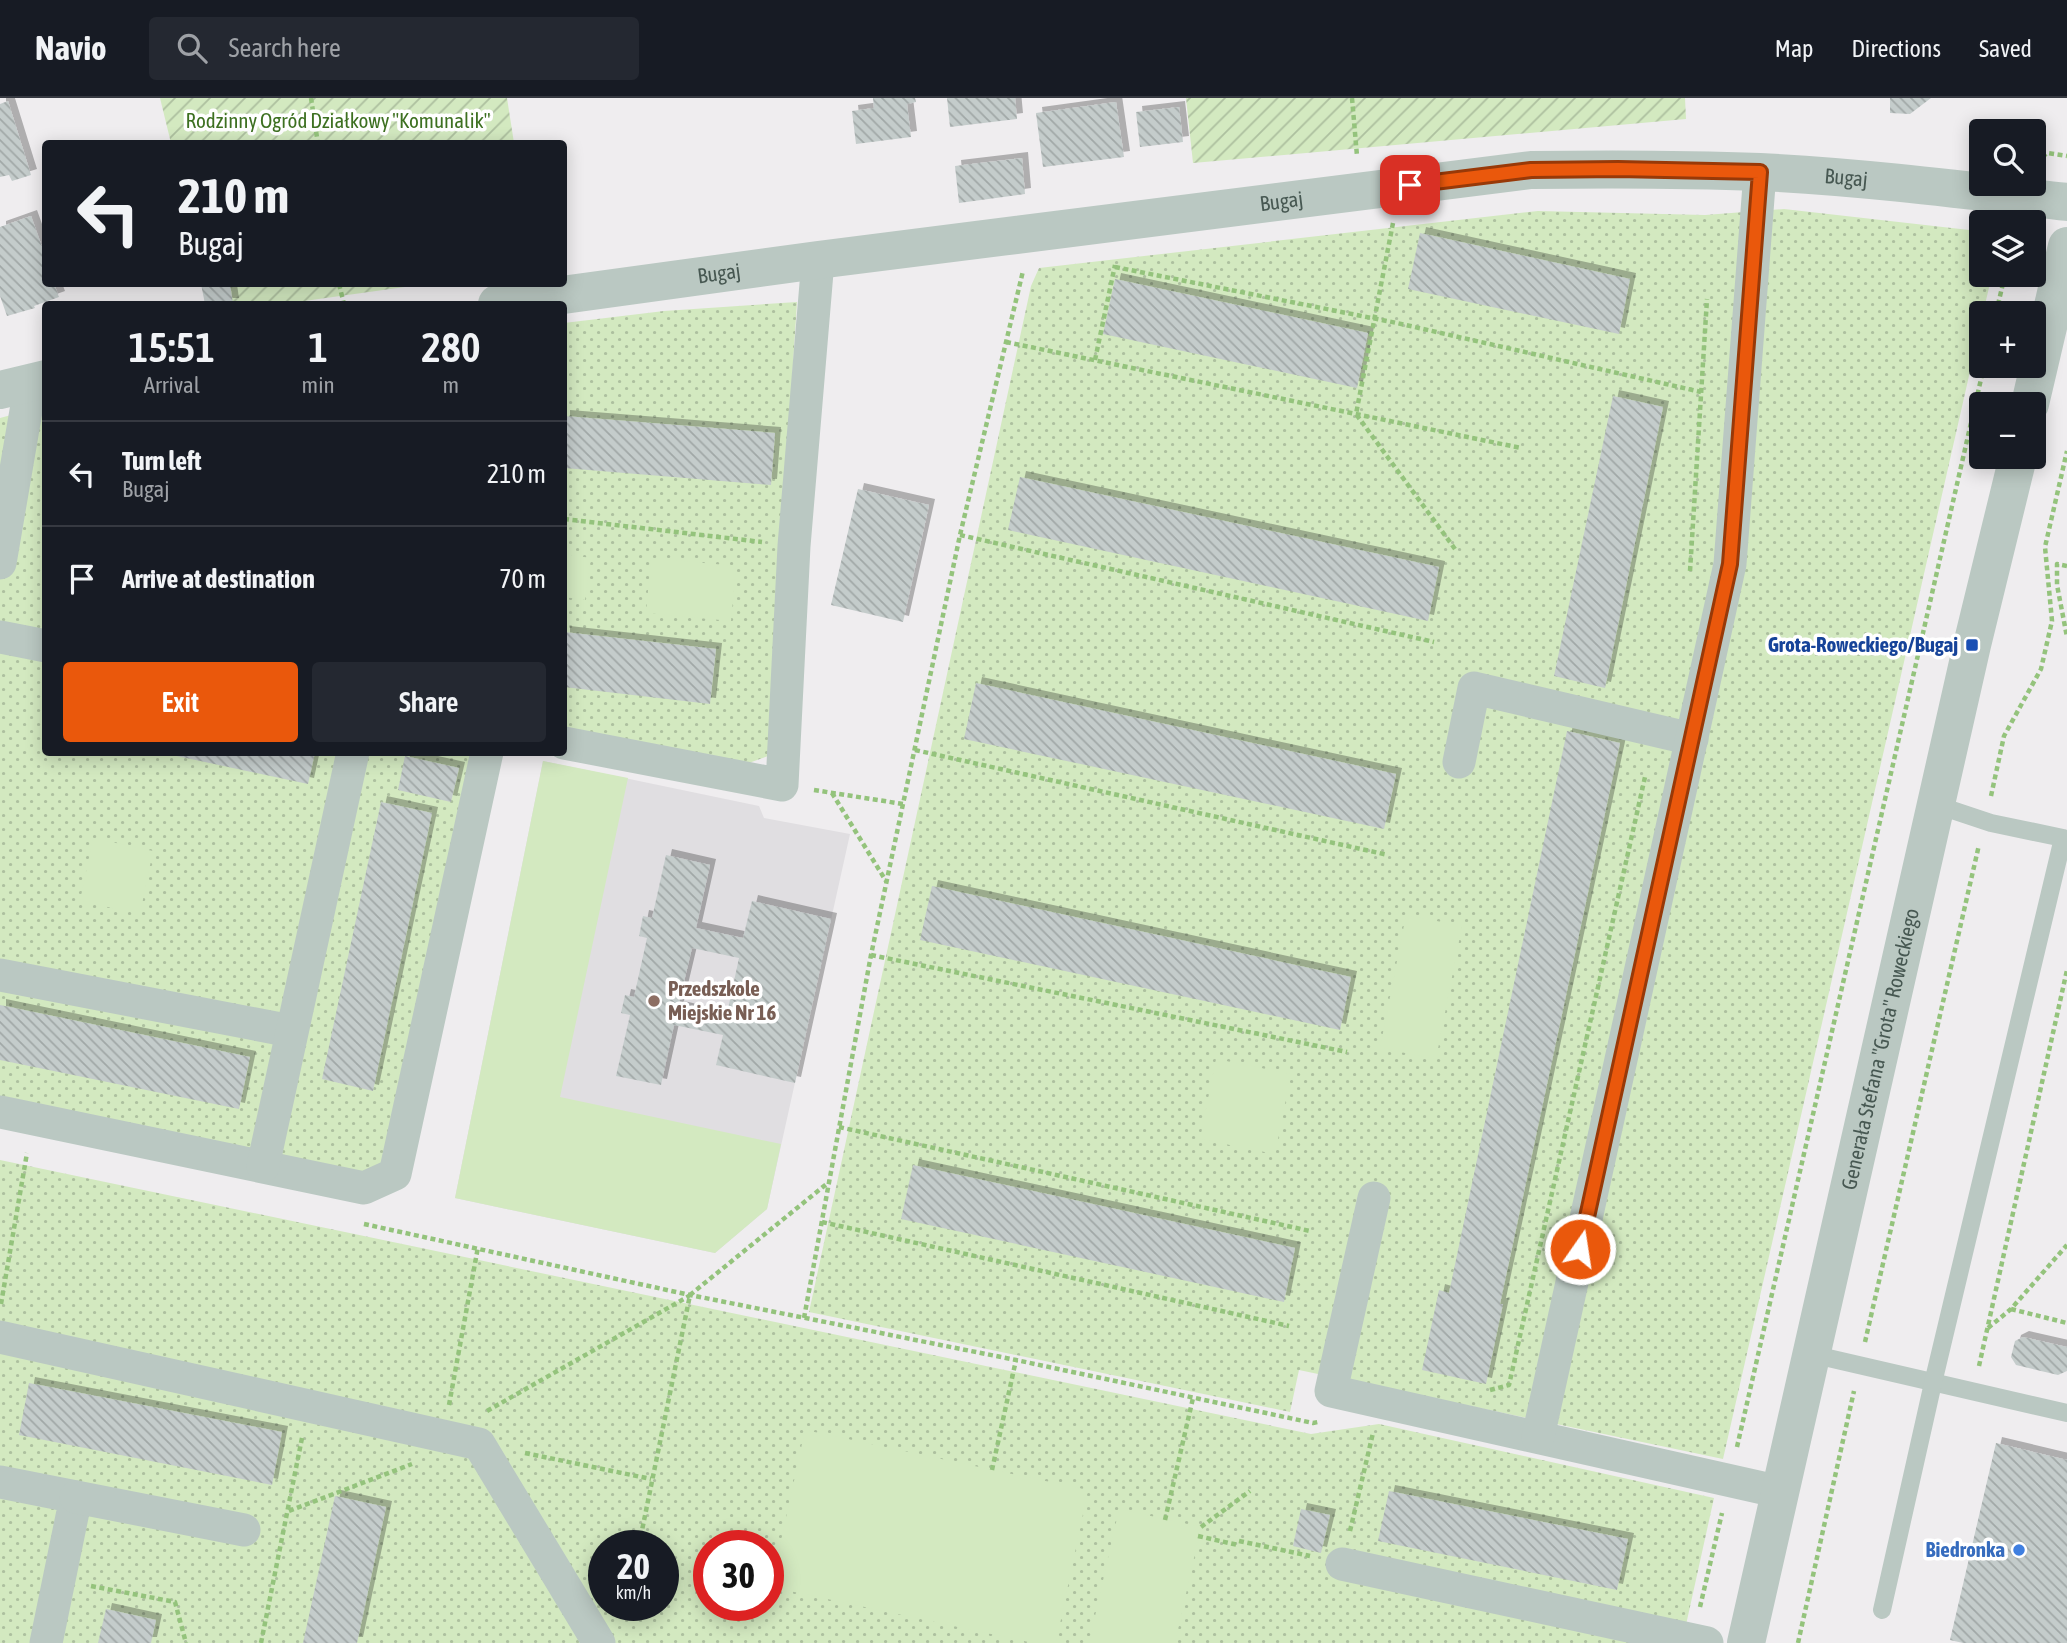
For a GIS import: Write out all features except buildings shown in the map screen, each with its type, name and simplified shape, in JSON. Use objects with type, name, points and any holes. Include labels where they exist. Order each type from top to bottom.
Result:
[{"type":"street","name":"Bugaj","points":[[519,301],[818,260],[1531,170],[1760,172],[1870,180],[2067,202]]},
{"type":"street","points":[[1538,1437],[1730,564],[1760,172]]},
{"type":"street","points":[[2033,392],[2067,246]]},
{"type":"street","points":[[567,744],[782,785],[794,546],[818,260]]},
{"type":"street","points":[[0,562],[27,405],[23,385]]},
{"type":"street","name":"Generała Stefana \"Grota\" Roweckiego","points":[[1746,1643],[2015,469]]},
{"type":"street","points":[[0,637],[42,645]]},
{"type":"street","points":[[1459,762],[1474,688],[1692,739]]},
{"type":"street","points":[[263,1166],[351,756]]},
{"type":"street","points":[[0,1112],[364,1188],[395,1174],[485,756]]},
{"type":"street","points":[[0,975],[291,1031]]},
{"type":"street","points":[[1374,1198],[1331,1391],[1780,1492]]},
{"type":"street","points":[[1,1333],[479,1444],[599,1643]]},
{"type":"street","points":[[0,1482],[244,1530]]},
{"type":"street","points":[[46,1643],[76,1497]]},
{"type":"street","points":[[1342,1564],[1700,1642]]},
{"type":"lane","points":[[1882,1610],[1933,1383],[2063,838],[1985,820],[1937,805]]},
{"type":"lane","points":[[1811,1354],[2067,1413]]},
{"type":"path","points":[[311,98],[317,140]]},
{"type":"path","points":[[1352,98],[1356,149]]},
{"type":"path","points":[[2046,154],[2067,156]]},
{"type":"path","points":[[1393,222],[1356,414],[1455,549]]},
{"type":"path","points":[[1095,360],[1116,260]]},
{"type":"path","points":[[804,1318],[871,955],[960,535],[1024,266]]},
{"type":"path","points":[[1115,267],[1375,319],[1701,392]]},
{"type":"path","points":[[1690,573],[1707,299]]},
{"type":"path","points":[[1006,342],[1521,448]]},
{"type":"path","points":[[1700,1642],[1729,1481],[1981,378]]},
{"type":"path","points":[[1798,1643],[2004,736],[2041,669],[2052,621],[2045,547],[2067,452]]},
{"type":"path","points":[[567,519],[794,546]]},
{"type":"path","points":[[960,535],[1434,642]]},
{"type":"path","points":[[2067,566],[2057,564],[2057,585],[2067,637]]},
{"type":"path","points":[[1478,1387],[1490,1390],[1509,1385],[1655,730]]},
{"type":"path","points":[[915,750],[1388,855]]},
{"type":"path","points":[[782,785],[903,804]]},
{"type":"path","points":[[831,793],[887,882]]},
{"type":"path","points":[[871,955],[1348,1052]]},
{"type":"path","points":[[1973,1392],[2067,970]]},
{"type":"path","points":[[839,1127],[1310,1231]]},
{"type":"path","points":[[1,1333],[27,1153],[14,1151]]},
{"type":"path","points":[[443,1435],[690,1296],[829,1181]]},
{"type":"path","points":[[355,1222],[478,1247],[690,1296],[1016,1360],[1313,1423],[1326,1419]]},
{"type":"path","points":[[822,1222],[1289,1326]]},
{"type":"path","points":[[1988,1328],[2011,1309],[2067,1245]]},
{"type":"path","points":[[443,1435],[478,1247]]},
{"type":"path","points":[[642,1530],[690,1296]]},
{"type":"path","points":[[2011,1309],[2067,1323]]},
{"type":"path","points":[[992,1470],[1016,1360]]},
{"type":"path","points":[[1165,1520],[1193,1398]]},
{"type":"path","points":[[261,1643],[309,1406]]},
{"type":"path","points":[[1198,1536],[1342,1564],[1374,1427]]},
{"type":"path","points":[[479,1444],[651,1479]]},
{"type":"path","points":[[288,1511],[415,1463]]},
{"type":"path","points":[[1201,1527],[1250,1491]]},
{"type":"path","points":[[59,1580],[175,1602],[186,1643]]},
{"type":"shaded area","name":"Przedszkole Miejskie Nr 16","points":[[543,761],[759,806],[764,818],[850,834],[767,1209],[715,1253],[455,1198]]},
{"type":"green space","name":"Rodzinny Ogród Działkowy \"Komunalik\"","points":[[160,98],[507,98],[514,140],[170,140]]},
{"type":"green space","points":[[1186,98],[1685,98],[1686,119],[1193,163]]},
{"type":"green space","points":[[1784,209],[1969,230],[1969,287],[1989,287],[1986,301],[1969,301],[1969,376],[1723,1459],[1299,1370],[1290,1412],[809,1312],[1031,286],[1039,268],[1538,211],[1705,215]]},
{"type":"green space","points":[[208,287],[405,287],[304,301],[211,301]]},
{"type":"green space","points":[[797,302],[768,756],[746,764],[567,729],[567,323],[664,311]]},
{"type":"green space","points":[[42,407],[42,756],[471,756],[384,1166],[370,1175],[0,1098],[0,418]]},
{"type":"green space","points":[[567,554],[591,558],[585,600],[567,597]]},
{"type":"green space","points":[[651,558],[736,566],[731,621],[646,613]]},
{"type":"green space","points":[[543,761],[628,778],[560,1097],[781,1144],[767,1209],[715,1253],[455,1198]]},
{"type":"green space","points":[[93,838],[153,851],[140,914],[80,901]]},
{"type":"green space","points":[[1406,915],[1462,926],[1436,1059],[1380,1048]]},
{"type":"green space","points":[[1216,1059],[1291,1074],[1275,1154],[1200,1139]]},
{"type":"green space","points":[[0,1160],[1311,1434],[1379,1424],[1714,1498],[1682,1643],[0,1643]]},
{"type":"green space","points":[[805,1430],[1088,1490],[1056,1643],[1033,1643],[784,1590],[783,1530]]},
{"type":"green space","points":[[1119,1509],[1201,1527],[1175,1643],[1089,1643]]},
{"type":"place","name":"Grota-Roweckiego/Bugaj","points":[[1972,645]]},
{"type":"place","name":"Przedszkole Miejskie Nr 16","points":[[654,1001]]},
{"type":"place","name":"Biedronka","points":[[2019,1550]]},
{"type":"route","points":[[1410,185],[1531,170],[1760,172],[1730,564],[1580,1249]]}]
